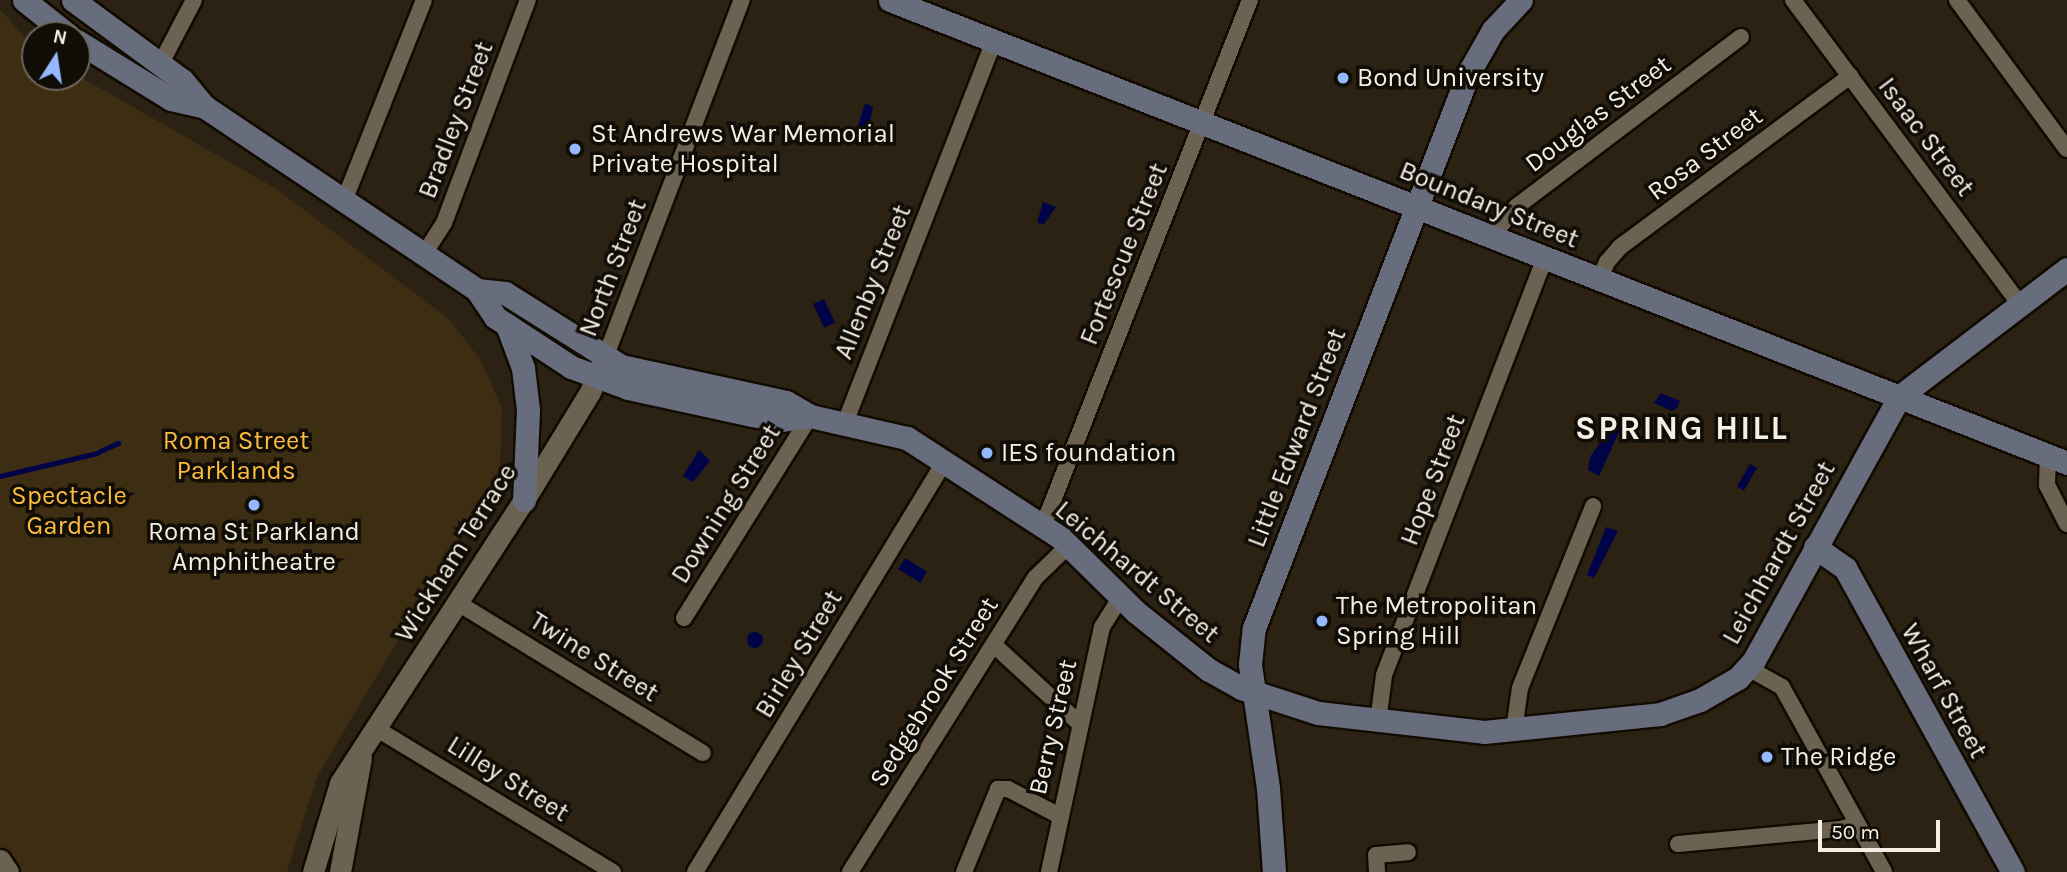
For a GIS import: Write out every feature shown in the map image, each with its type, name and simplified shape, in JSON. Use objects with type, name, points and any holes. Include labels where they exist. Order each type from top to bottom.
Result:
[{"type":"main road","points":[[24,0],[50,21]]},
{"type":"main road","points":[[73,0],[160,65],[205,107],[477,290],[495,317],[601,368]]},
{"type":"main road","name":"Boundary Street","points":[[890,0],[2057,459]]},
{"type":"main road","name":"Little Edward Street","points":[[1274,872],[1268,788],[1250,657],[1254,628],[1476,58],[1502,18],[1518,1]]},
{"type":"main road","points":[[91,50],[171,99],[205,107]]},
{"type":"main road","points":[[1899,397],[2067,269]]},
{"type":"main road","points":[[477,290],[505,293],[601,368]]},
{"type":"main road","points":[[507,325],[523,368],[528,410],[522,468],[524,499]]},
{"type":"main road","name":"Leichhardt Street","points":[[601,368],[781,420],[810,416],[907,438],[1043,526],[1068,546],[1120,598],[1209,670],[1254,693],[1298,709],[1457,731],[1514,730],[1682,708],[1721,689],[1748,668],[1899,397]]},
{"type":"main road","name":"Wharf Street","points":[[1815,547],[1845,568],[2013,872]]},
{"type":"street","points":[[160,65],[194,0]]},
{"type":"street","points":[[344,201],[424,0]]},
{"type":"street","name":"Bradley Street","points":[[424,254],[444,223],[528,0]]},
{"type":"street","name":"North Street","points":[[601,368],[742,0]]},
{"type":"street","name":"Fortescue Street","points":[[1043,526],[1250,0]]},
{"type":"street","name":"Isaac Street","points":[[1793,0],[2020,304]]},
{"type":"street","points":[[1956,0],[2067,149]]},
{"type":"street","name":"Douglas Street","points":[[1491,237],[1516,207],[1741,37]]},
{"type":"street","name":"Allenby Street","points":[[845,423],[994,41]]},
{"type":"street","name":"Rosa Street","points":[[1600,279],[1607,262],[1620,247],[1850,76]]},
{"type":"street","name":"Hope Street","points":[[1378,722],[1384,675],[1545,258]]},
{"type":"street","name":"Wickham Terrace","points":[[313,872],[340,783],[361,756],[524,499],[601,368]]},
{"type":"street","name":"Downing Street","points":[[684,618],[810,416]]},
{"type":"street","points":[[2057,459],[2047,485],[2067,524]]},
{"type":"street","name":"Birley Street","points":[[695,872],[944,462]]},
{"type":"street","points":[[1514,730],[1520,688],[1593,506]]},
{"type":"street","name":"Sedgebrook Street","points":[[850,872],[1037,574],[1068,546]]},
{"type":"street","name":"Berry Street","points":[[1049,872],[1058,815],[1101,627],[1120,598]]},
{"type":"street","name":"Twine Street","points":[[458,603],[703,753]]},
{"type":"street","points":[[994,645],[1080,724]]},
{"type":"street","points":[[1748,668],[1782,687],[1884,872]]},
{"type":"street","name":"Lilley Street","points":[[377,729],[613,872]]},
{"type":"street","name":"Wickham Terrace","points":[[340,872],[361,756]]},
{"type":"street","points":[[964,872],[988,804],[998,789],[1013,791],[1058,815]]},
{"type":"street","points":[[1678,844],[1841,829],[1857,824]]},
{"type":"street","points":[[349,829],[355,846],[352,872]]},
{"type":"street","points":[[1377,872],[1376,855],[1408,852]]},
{"type":"street","points":[[0,860],[8,872]]},
{"type":"green space","name":"Roma Street Parklands","points":[[0,9],[21,33],[21,91],[91,91],[91,83],[275,188],[449,319],[482,362],[502,409],[500,468],[317,777],[287,872],[0,872]]},
{"type":"shaded area","points":[[865,103],[873,107],[868,130],[858,126]]},
{"type":"shaded area","points":[[1043,202],[1056,207],[1044,224],[1037,223]]},
{"type":"shaded area","points":[[824,299],[835,323],[824,328],[813,304]]},
{"type":"shaded area","points":[[1661,393],[1680,401],[1677,408],[1672,411],[1654,403]]},
{"type":"shaded area","points":[[1618,417],[1624,421],[1599,476],[1588,470],[1590,457]]},
{"type":"shaded area","points":[[699,450],[710,461],[693,482],[683,476]]},
{"type":"shaded area","points":[[1750,464],[1757,468],[1744,491],[1737,487]]},
{"type":"shaded area","points":[[1606,527],[1618,531],[1594,578],[1587,575]]},
{"type":"shaded area","points":[[905,558],[927,572],[920,583],[898,569]]},
{"type":"shaded area","points":[[752,632],[758,632],[763,640],[761,646],[752,648],[747,643],[747,637]]},
{"type":"waterway","points":[[100,451],[118,443]]},
{"type":"waterway","points":[[0,476],[97,453]]},
{"type":"place","name":"Bond University","points":[[1343,78]]},
{"type":"place","name":"St Andrews War Memorial Private Hospital","points":[[575,149]]},
{"type":"place","name":"IES foundation","points":[[987,453]]},
{"type":"place","name":"Roma St Parkland Amphitheatre","points":[[254,505]]},
{"type":"place","name":"The Metropolitan Spring Hill","points":[[1322,621]]},
{"type":"place","name":"The Ridge","points":[[1767,757]]},
{"type":"district","name":"SPRING HILL","points":[[1682,429]]},
{"type":"park label","name":"Spectacle Garden","points":[[69,511]]}]
